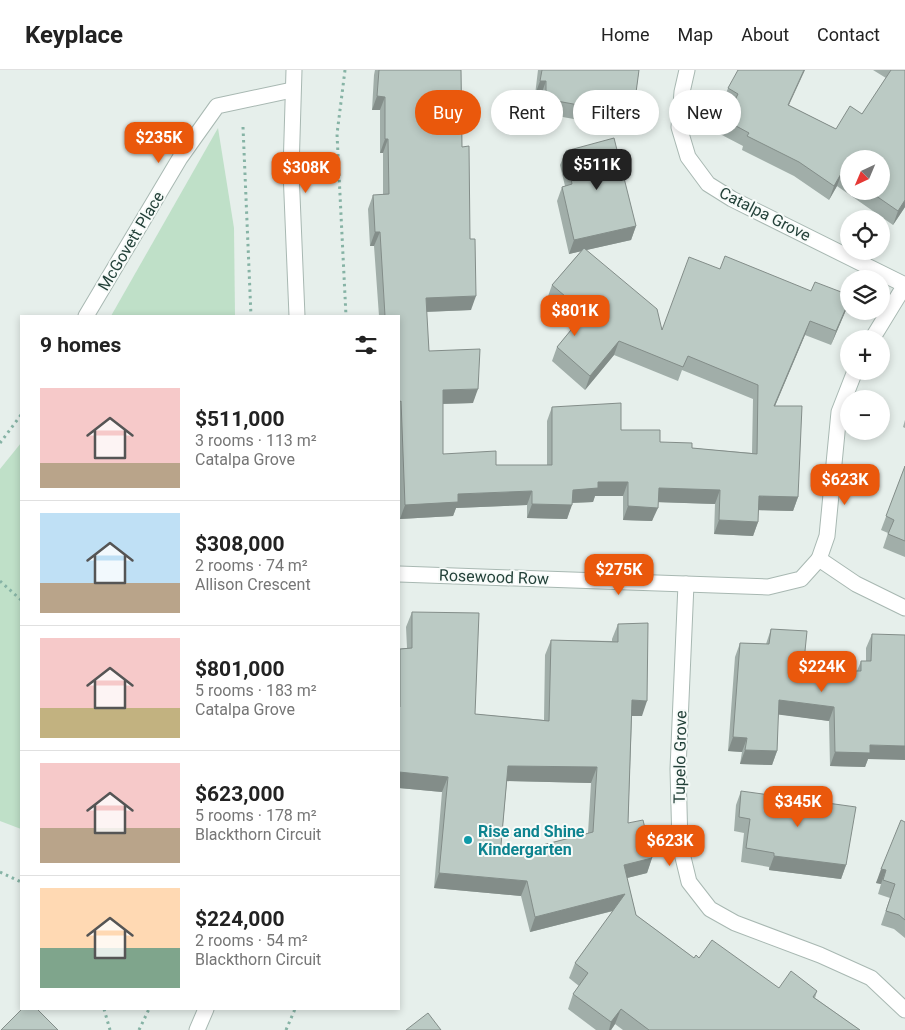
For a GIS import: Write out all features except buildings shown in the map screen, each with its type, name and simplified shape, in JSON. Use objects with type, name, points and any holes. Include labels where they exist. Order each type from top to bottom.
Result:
[{"type":"street","points":[[294,70],[290,171],[297,315]]},
{"type":"street","name":"Catalpa Grove","points":[[687,70],[682,92],[679,127],[688,157],[708,184],[732,199],[905,285]]},
{"type":"street","name":"McGovett Place","points":[[87,315],[180,158],[217,106],[245,98],[292,90]]},
{"type":"street","points":[[878,330],[905,285]]},
{"type":"street","points":[[852,380],[839,412],[827,536],[819,559],[856,584],[905,608]]},
{"type":"street","name":"Rosewood Row","points":[[400,574],[768,587],[801,579],[819,559]]},
{"type":"street","name":"Tupelo Grove","points":[[686,584],[678,769],[680,845],[690,882],[710,909],[734,923],[820,954],[871,978],[905,1010]]},
{"type":"street","points":[[196,1030],[206,1010]]},
{"type":"path","points":[[345,70],[337,134],[346,315]]},
{"type":"path","points":[[245,98],[244,182],[251,315]]},
{"type":"path","points":[[0,443],[20,416]]},
{"type":"path","points":[[0,581],[20,599]]},
{"type":"path","points":[[0,872],[20,882]]},
{"type":"path","points":[[104,1010],[110,1030]]},
{"type":"path","points":[[139,1030],[149,1010]]},
{"type":"path","points":[[286,1030],[295,1010]]},
{"type":"green space","points":[[218,128],[234,228],[235,315],[112,315]]},
{"type":"green space","points":[[20,444],[20,829],[0,821],[0,469]]},
{"type":"place","name":"Rise and Shine Kindergarten","points":[[468,840]]}]
